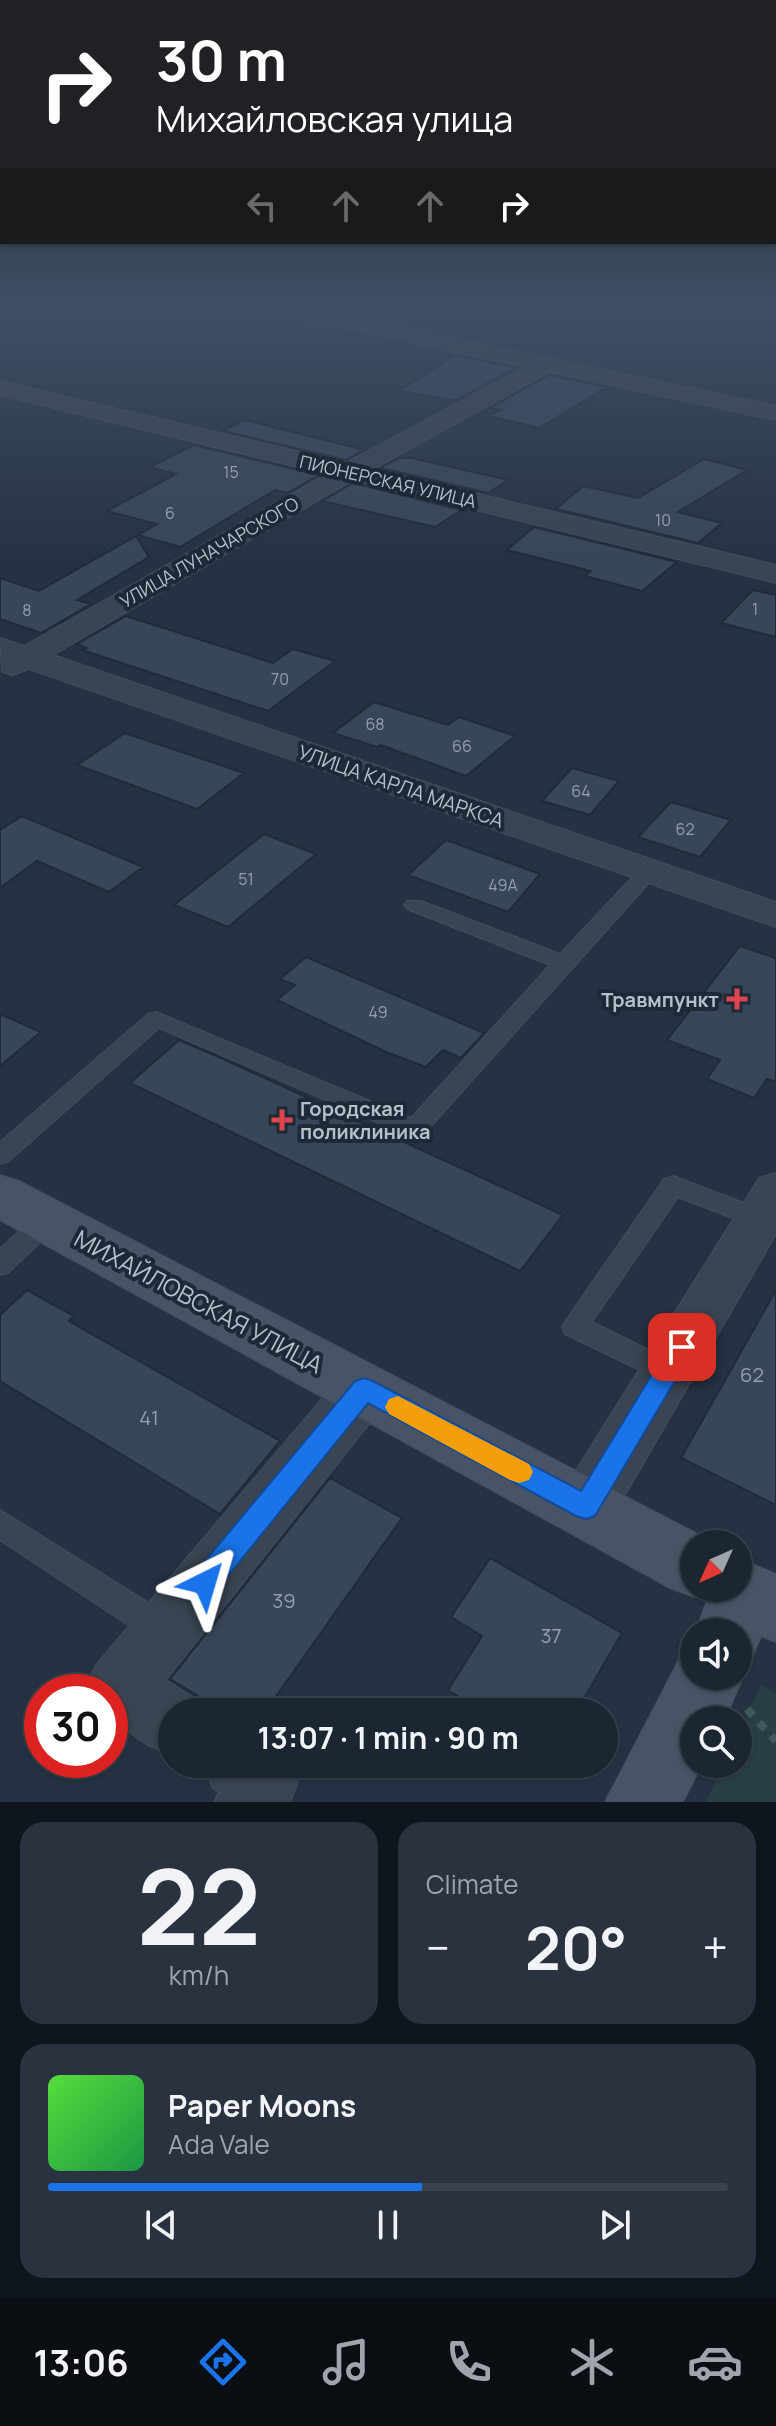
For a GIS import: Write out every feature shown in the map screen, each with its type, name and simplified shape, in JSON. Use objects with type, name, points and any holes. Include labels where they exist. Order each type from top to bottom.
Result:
[{"type":"main road","name":"МИХАЙЛОВСКАЯ УЛИЦА","points":[[24,1208],[586,1507],[680,1564]]},
{"type":"main road","points":[[643,1802],[701,1690]]},
{"type":"street","name":"ПИОНЕРСКАЯ УЛИЦА","points":[[9,390],[776,574]]},
{"type":"street","name":"УЛИЦА ЛУНАЧАРСКОГО","points":[[9,659],[498,390]]},
{"type":"street","points":[[668,390],[776,413]]},
{"type":"street","name":"УЛИЦА КАРЛА МАРКСА","points":[[9,659],[776,915]]},
{"type":"street","points":[[586,1507],[768,1205]]},
{"type":"street","points":[[158,1713],[119,1687],[364,1389]]},
{"type":"street","points":[[249,1802],[264,1782],[258,1778]]},
{"type":"lane","points":[[0,1155],[156,1019],[415,1129],[649,871]]},
{"type":"lane","points":[[414,905],[564,963]]},
{"type":"lane","points":[[667,1372],[575,1326],[673,1185],[768,1205]]},
{"type":"lane","points":[[0,1265],[24,1208]]},
{"type":"lane","points":[[0,1523],[165,1631]]},
{"type":"green space","points":[[761,1685],[776,1693],[776,1802],[706,1802],[717,1778],[752,1778],[751,1706]]},
{"type":"building","points":[[400,390],[475,390],[455,401]]},
{"type":"building","points":[[522,390],[602,390],[539,428],[489,416],[500,410],[490,408]]},
{"type":"building","points":[[244,420],[365,450],[346,460],[223,431]]},
{"type":"building","points":[[194,445],[319,475],[287,493],[275,490],[180,547],[138,535],[157,524],[107,511],[176,474],[150,467]]},
{"type":"building","points":[[399,458],[412,458],[508,480],[488,493],[381,468]]},
{"type":"building","points":[[704,459],[747,470],[678,512],[722,523],[698,543],[556,509],[583,486],[638,498]]},
{"type":"building","points":[[353,483],[462,510],[435,527],[322,501]]},
{"type":"building","points":[[534,527],[677,562],[642,591],[585,576],[591,571],[507,550]]},
{"type":"building","points":[[136,536],[149,557],[77,600],[91,604],[41,633],[0,619],[0,578],[39,591]]},
{"type":"building","points":[[753,590],[776,595],[776,637],[721,623]]},
{"type":"building","points":[[126,616],[273,663],[293,649],[335,661],[268,711],[82,650],[87,648],[77,644]]},
{"type":"building","points":[[374,702],[448,725],[459,717],[515,736],[466,776],[381,745],[377,747],[333,733]]},
{"type":"building","points":[[125,733],[244,773],[197,809],[77,765]]},
{"type":"building","points":[[572,768],[619,781],[590,815],[542,801]]},
{"type":"building","points":[[671,802],[731,820],[700,857],[638,837]]},
{"type":"building","points":[[22,816],[143,867],[109,892],[37,861],[0,888],[0,830]]},
{"type":"building","points":[[264,834],[316,854],[228,927],[174,905]]},
{"type":"building","points":[[446,840],[540,874],[508,912],[408,875]]},
{"type":"building","name":"Травмпункт","points":[[740,946],[776,958],[776,1082],[767,1079],[754,1098],[707,1079],[720,1060],[667,1040]]},
{"type":"building","points":[[306,957],[484,1033],[461,1058],[443,1050],[426,1067],[386,1052],[277,1000],[295,985],[280,979]]},
{"type":"building","points":[[0,1014],[41,1032],[0,1066]]},
{"type":"building","name":"Городская поликлиника","points":[[179,1040],[563,1215],[520,1271],[130,1083]]},
{"type":"building","points":[[27,1290],[74,1316],[69,1321],[280,1441],[220,1514],[0,1381],[0,1315]]},
{"type":"building","points":[[776,1290],[776,1505],[681,1458]]},
{"type":"building","points":[[330,1478],[402,1518],[275,1698],[199,1698],[170,1679]]},
{"type":"building","points":[[490,1558],[622,1633],[584,1698],[461,1698],[448,1690],[482,1636],[451,1617]]},
{"type":"slow traffic","points":[[398,1407],[519,1472]]},
{"type":"place","name":"Травмпункт","points":[[737,999]]},
{"type":"place","name":"Городская поликлиника","points":[[282,1120]]},
{"type":"route","points":[[205,1583],[364,1389],[586,1507],[682,1347]]}]
